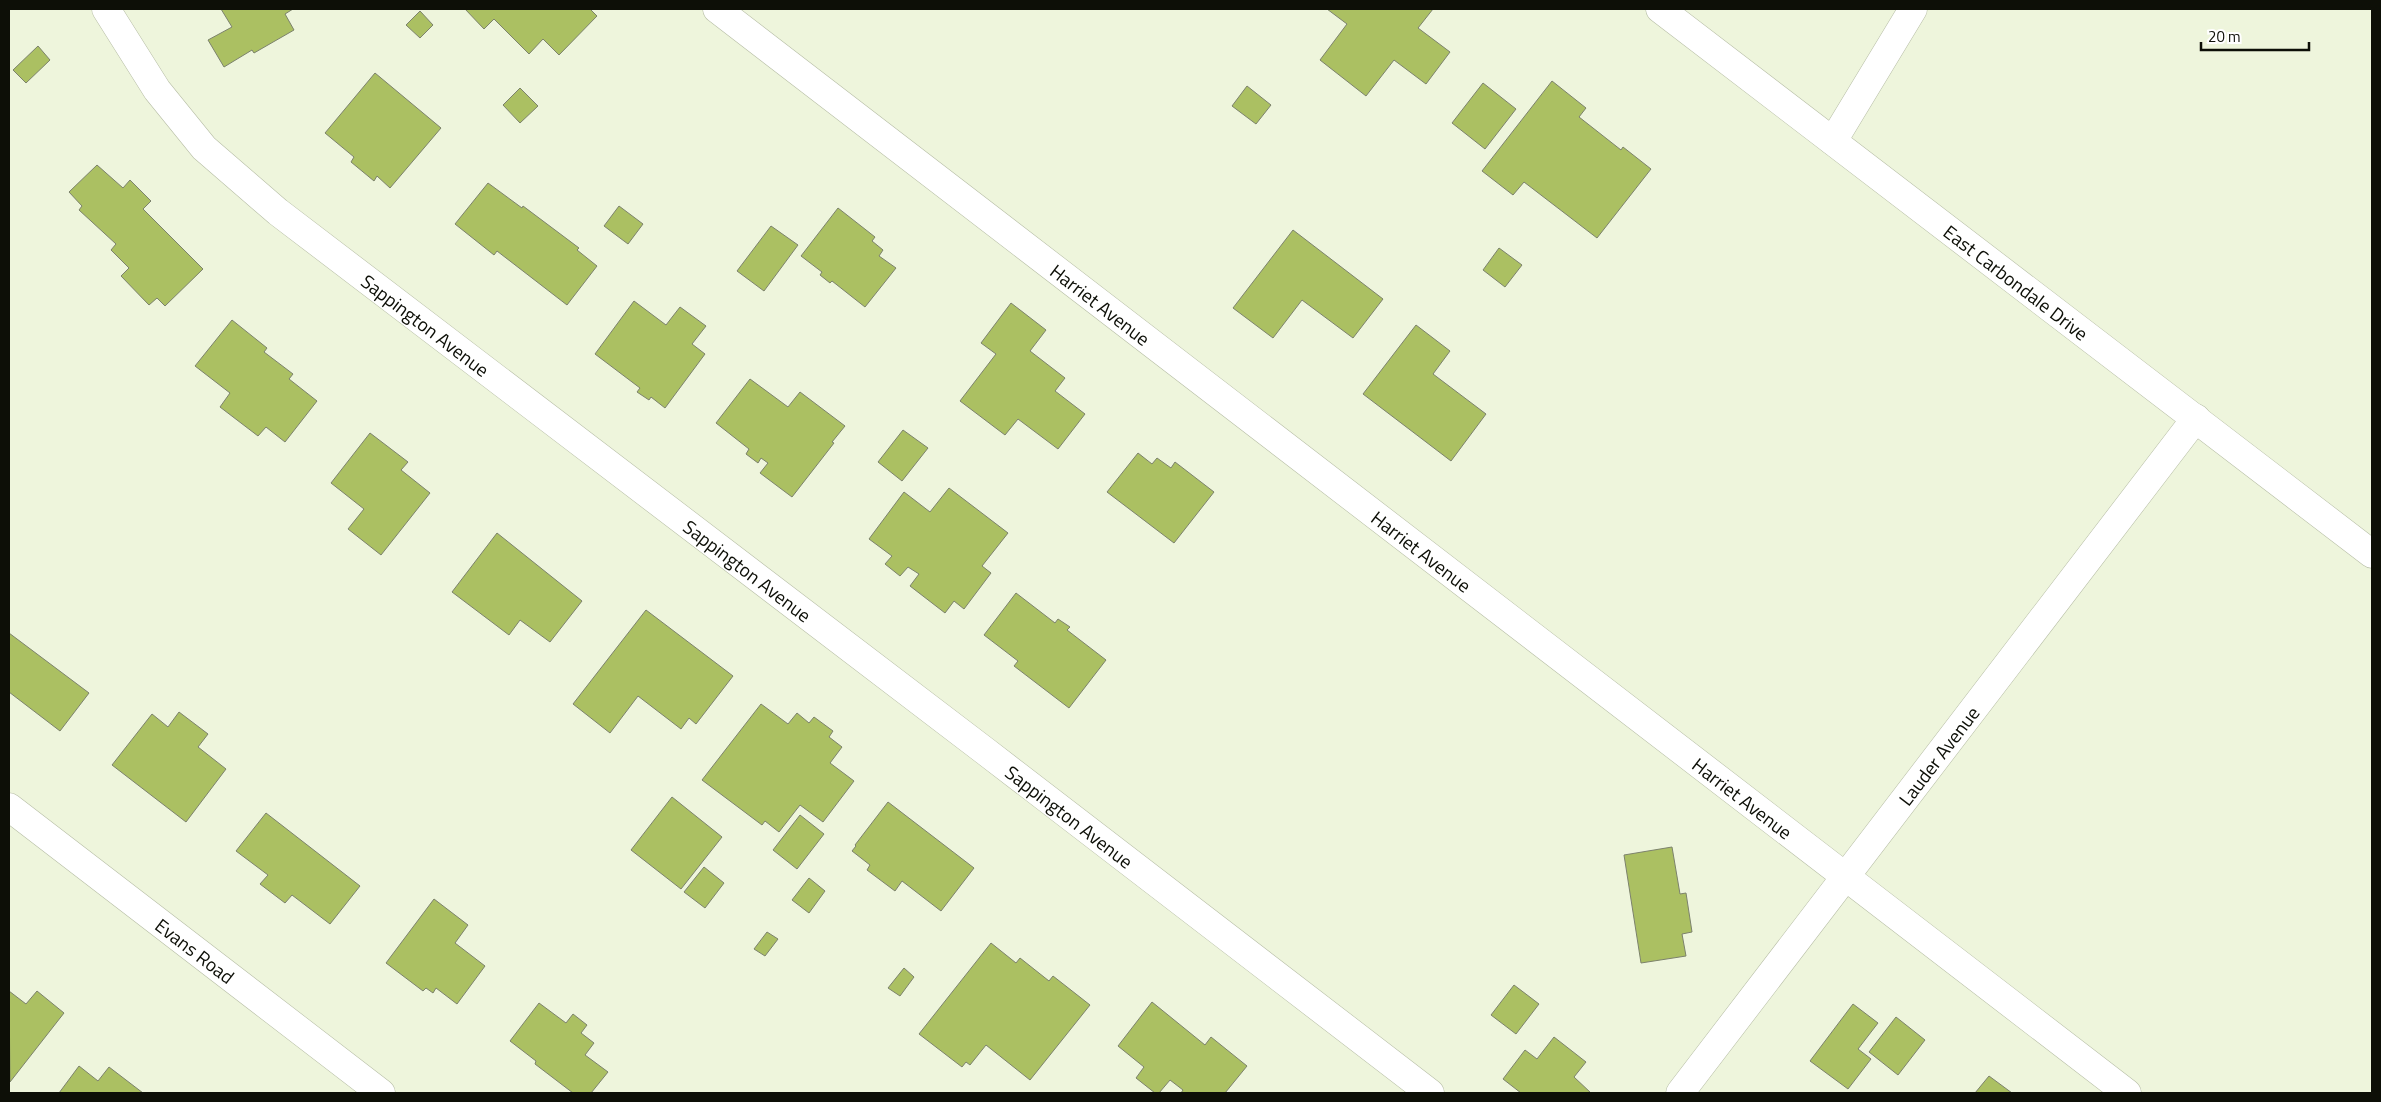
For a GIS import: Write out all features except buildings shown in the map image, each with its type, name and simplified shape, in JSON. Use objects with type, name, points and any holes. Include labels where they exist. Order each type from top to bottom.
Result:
[{"type":"street","name":"Sappington Avenue","points":[[106,9],[157,90],[204,148],[245,186],[1430,1093]]},
{"type":"street","name":"Harriet Avenue","points":[[717,9],[2127,1093]]},
{"type":"street","name":"East Carbondale Drive","points":[[1660,9],[2372,554]]},
{"type":"street","points":[[1833,141],[1913,9]]},
{"type":"street","name":"Lauder Avenue","points":[[1680,1093],[2196,418]]},
{"type":"street","name":"Evans Road","points":[[9,807],[381,1093]]}]
